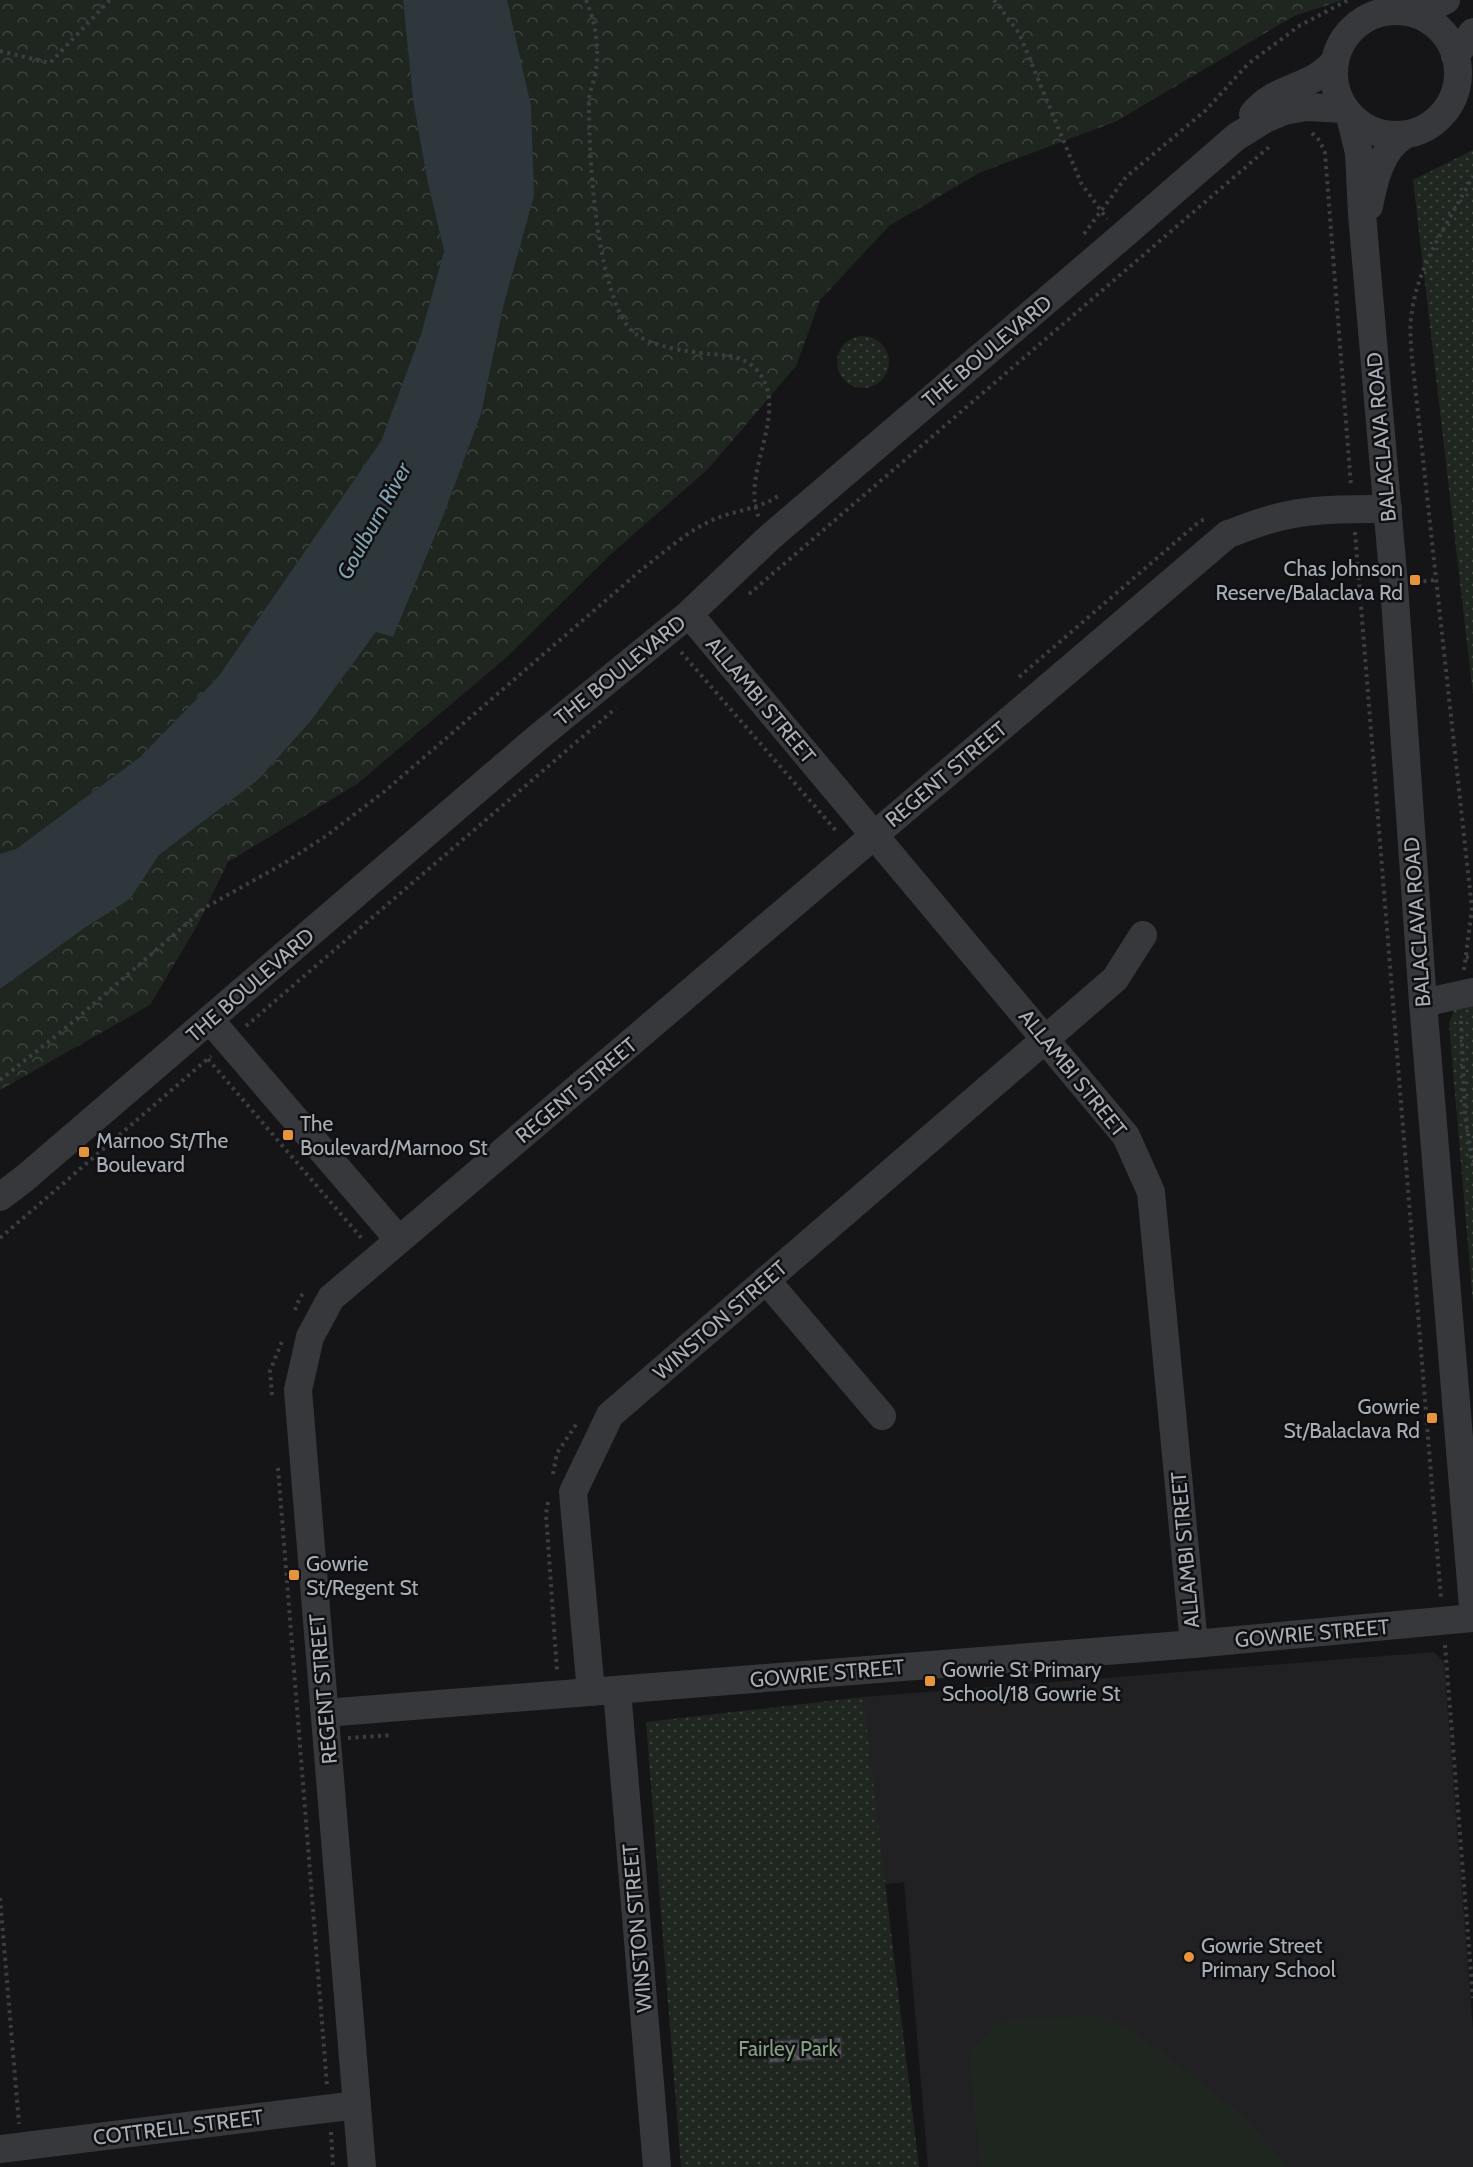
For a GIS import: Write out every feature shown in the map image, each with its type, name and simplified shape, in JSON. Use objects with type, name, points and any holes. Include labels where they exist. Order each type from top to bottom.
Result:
[{"type":"street","points":[[1446,0],[1425,10],[1382,13],[1355,26],[1342,42],[1335,61],[1335,86],[1348,112],[1375,132],[1385,134],[1404,135],[1431,124],[1461,98],[1457,83],[1461,59],[1473,32]]},
{"type":"street","points":[[1402,11],[1420,16],[1437,27],[1461,59]]},
{"type":"street","name":"THE BOULEVARD","points":[[1236,137],[1254,112],[1267,99],[1315,80],[1325,73],[1335,61]]},
{"type":"street","name":"THE BOULEVARD","points":[[0,1197],[25,1179],[536,739],[697,623],[770,537],[1236,137],[1264,119],[1290,110],[1313,107],[1348,112]]},
{"type":"street","name":"BALACLAVA ROAD","points":[[1348,112],[1359,153],[1388,508],[1423,1004],[1473,1607]]},
{"type":"street","name":"BALACLAVA ROAD","points":[[1365,236],[1372,192],[1381,164],[1392,145],[1404,135]]},
{"type":"street","name":"REGENT STREET","points":[[362,2167],[338,1721],[298,1390],[309,1337],[331,1298],[383,1235],[857,828],[1228,534],[1273,518],[1314,512],[1353,495],[1388,508]]},
{"type":"street","name":"ALLAMBI STREET","points":[[697,623],[857,828],[1046,1039],[1126,1136],[1151,1192],[1194,1644]]},
{"type":"street","name":"WINSTON STREET","points":[[657,2167],[604,1691],[573,1492],[610,1415],[1115,979],[1143,935]]},
{"type":"street","points":[[1423,1004],[1465,1007]]},
{"type":"street","points":[[210,1020],[218,1051],[383,1235]]},
{"type":"street","points":[[766,1280],[882,1416]]},
{"type":"street","name":"GOWRIE STREET","points":[[338,1721],[604,1691],[1194,1644],[1473,1618]]},
{"type":"street","name":"COTTRELL STREET","points":[[10,2148],[357,2105]]},
{"type":"path","points":[[0,51],[50,63],[110,0]]},
{"type":"path","points":[[586,0],[595,25],[598,52],[589,98],[594,191],[609,284],[628,326],[637,335],[653,342],[692,352],[733,356],[755,368],[763,379],[770,404],[757,466],[754,507],[770,537]]},
{"type":"path","points":[[994,0],[1019,33],[1081,183],[1121,237]]},
{"type":"path","points":[[1078,241],[1126,177],[1206,110],[1248,64],[1299,26],[1348,0]]},
{"type":"path","points":[[1304,130],[1317,136],[1325,153],[1473,1998]]},
{"type":"path","points":[[746,596],[1275,142]]},
{"type":"path","points":[[1473,176],[1425,264],[1415,295],[1411,329],[1412,358],[1472,909],[1466,957],[1465,1007],[1466,1114],[1473,1167]]},
{"type":"path","points":[[1340,483],[1353,495]]},
{"type":"path","points":[[0,1080],[61,1032],[206,907],[283,864],[326,836],[385,791],[673,545],[697,528],[719,517],[754,507],[783,492]]},
{"type":"path","points":[[1014,681],[1200,521],[1210,516]]},
{"type":"path","points":[[672,660],[697,623]]},
{"type":"path","points":[[0,1238],[618,706]]},
{"type":"path","points":[[1466,957],[1473,958]]},
{"type":"path","points":[[218,1051],[383,1235],[356,1248]]},
{"type":"path","points":[[291,1318],[300,1297],[308,1290]]},
{"type":"path","points":[[273,1407],[270,1371],[287,1329]]},
{"type":"path","points":[[277,1466],[333,2167]]},
{"type":"path","points":[[0,1898],[10,2148]]},
{"type":"shaded area","name":"Gowrie Street Primary School","points":[[1434,1652],[1444,1662],[1473,2029],[1473,2167],[928,2167],[904,1882],[880,1885],[863,1697]]},
{"type":"green space","points":[[0,0],[403,0],[413,100],[427,179],[444,251],[422,331],[381,441],[218,677],[140,757],[16,849],[0,854]]},
{"type":"green space","points":[[507,0],[1343,0],[1294,16],[1117,121],[979,173],[889,226],[820,300],[796,366],[708,469],[611,554],[508,656],[357,784],[228,862],[198,924],[150,1005],[0,1090],[0,989],[86,927],[130,899],[159,855],[258,780],[310,722],[376,632],[393,637],[444,514],[481,414],[504,304],[534,196]]},
{"type":"green space","points":[[1473,150],[1473,694],[1413,180]]},
{"type":"green space","points":[[858,336],[868,336],[882,343],[889,362],[882,381],[868,388],[858,388],[848,384],[841,377],[837,367],[837,357],[841,347],[848,340]]},
{"type":"green space","points":[[1473,1001],[1473,1304],[1449,1023],[1456,1005]]},
{"type":"green space","name":"Fairley Park","points":[[863,1697],[919,2167],[681,2167],[646,1722]]},
{"type":"green space","points":[[1106,2015],[1161,2051],[1244,2116],[1289,2167],[980,2167],[969,2052],[999,2020]]},
{"type":"water","name":"Goulburn River","points":[[403,0],[507,0],[531,106],[534,196],[504,304],[481,414],[444,514],[393,637],[376,632],[310,722],[258,780],[159,855],[130,899],[86,927],[0,989],[0,854],[16,849],[140,757],[218,677],[381,441],[422,331],[444,251],[427,179],[413,100]]},
{"type":"building","points":[[841,2037],[842,2058],[769,2063],[768,2041]]},
{"type":"place","name":"Chas Johnson Reserve/Balaclava Rd","points":[[1415,580]]},
{"type":"place","name":"The Boulevard/Marnoo St","points":[[288,1135]]},
{"type":"place","name":"Marnoo St/The Boulevard","points":[[84,1152]]},
{"type":"place","name":"Gowrie St/Balaclava Rd","points":[[1432,1418]]},
{"type":"place","name":"Gowrie St/Regent St","points":[[294,1575]]},
{"type":"place","name":"Gowrie St Primary School/18 Gowrie St","points":[[930,1681]]},
{"type":"place","name":"Gowrie Street Primary School","points":[[1189,1957]]}]
